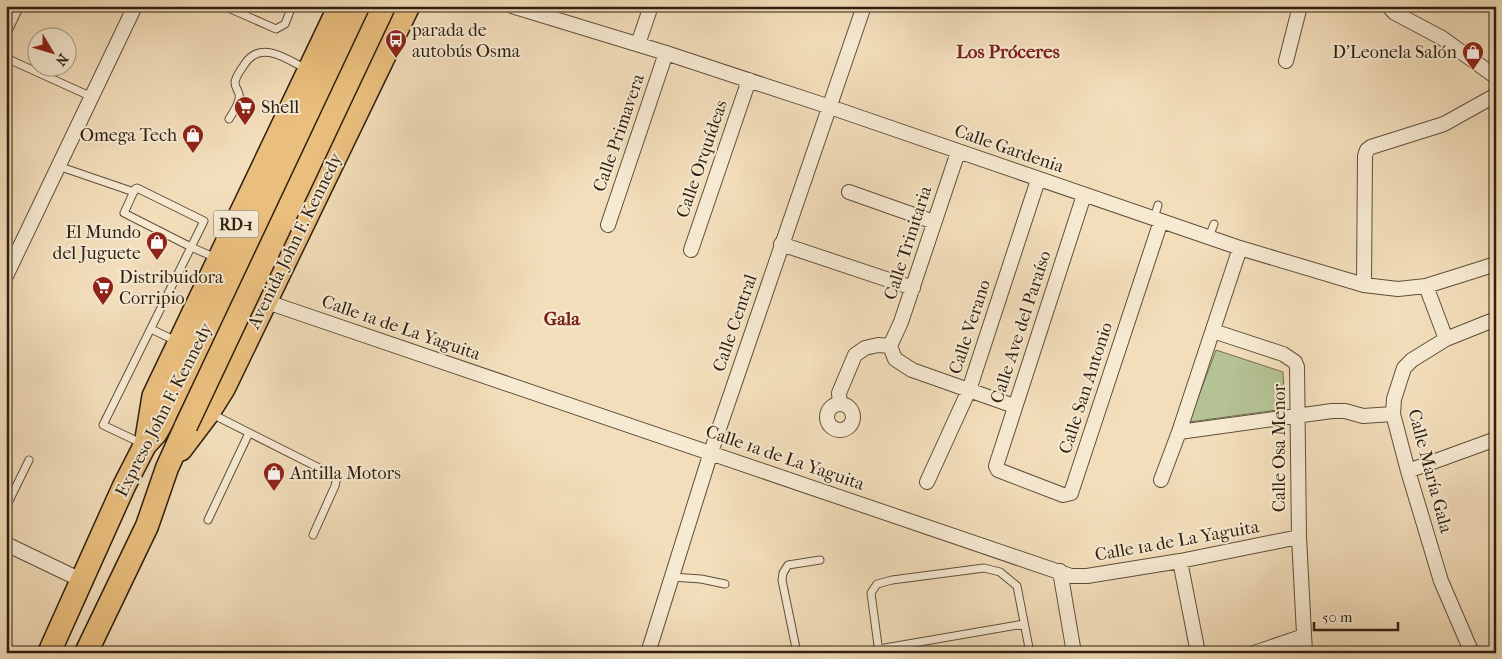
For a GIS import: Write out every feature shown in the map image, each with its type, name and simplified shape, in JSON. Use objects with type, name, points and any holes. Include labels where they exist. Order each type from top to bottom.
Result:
[{"type":"highway","name":"Expreso John F. Kennedy","points":[[49,653],[124,486],[145,445],[156,433],[164,417],[361,6]]},
{"type":"highway","name":"Expreso John F. Kennedy","points":[[86,653],[147,526],[167,468],[186,426],[383,6]]},
{"type":"main road","name":"RD-1","points":[[145,445],[154,396],[339,6]]},
{"type":"main road","points":[[329,29],[347,6]]},
{"type":"main road","points":[[383,6],[390,19],[387,52]]},
{"type":"main road","name":"Avenida John F. Kennedy","points":[[167,468],[209,413],[224,389],[409,6]]},
{"type":"street","points":[[6,27],[16,6]]},
{"type":"street","points":[[6,276],[134,6]]},
{"type":"street","name":"Calle Gardenia","points":[[512,6],[749,80],[1084,195],[1211,230],[1240,248],[1364,285],[1398,289],[1426,286],[1496,264]]},
{"type":"street","points":[[638,44],[651,6]]},
{"type":"street","name":"Calle Central","points":[[648,653],[711,452],[864,6]]},
{"type":"street","points":[[1286,61],[1300,6]]},
{"type":"street","points":[[1388,6],[1395,13],[1442,38],[1496,77]]},
{"type":"street","name":"Calle Primavera","points":[[608,225],[666,53]]},
{"type":"street","name":"Calle Orquídeas","points":[[691,250],[749,80]]},
{"type":"street","points":[[1364,285],[1366,150],[1444,124],[1496,95]]},
{"type":"street","name":"Calle Trinitaria","points":[[890,346],[913,288],[958,152]]},
{"type":"street","name":"Calle Verano","points":[[927,482],[969,390],[1038,180]]},
{"type":"street","points":[[849,192],[934,222]]},
{"type":"street","name":"Calle Ave del Paraíso","points":[[998,470],[996,466],[1014,406],[1084,195]]},
{"type":"street","name":"Calle San Antonio","points":[[998,470],[1063,495],[1071,493],[1158,215]]},
{"type":"street","points":[[781,244],[913,288]]},
{"type":"street","points":[[1161,480],[1179,432],[1240,248]]},
{"type":"street","points":[[1426,286],[1446,339]]},
{"type":"street","name":"Calle 1a de La Yaguita","points":[[267,302],[1071,576],[1087,576],[1180,561],[1299,538]]},
{"type":"street","name":"Calle María Gala","points":[[1472,653],[1441,581],[1393,414],[1394,399],[1404,368],[1412,360],[1446,339],[1496,319]]},
{"type":"street","name":"Calle Osa Menor","points":[[1213,331],[1283,354],[1295,362],[1297,367],[1299,538],[1305,653]]},
{"type":"street","points":[[840,404],[839,393],[855,355],[865,348],[878,345],[890,346],[895,358],[912,370],[1014,406]]},
{"type":"street","points":[[1179,432],[1332,411],[1345,411],[1362,416],[1393,414]]},
{"type":"street","points":[[1408,471],[1496,439]]},
{"type":"street","points":[[6,544],[81,580]]},
{"type":"street","points":[[1180,561],[1198,653]]},
{"type":"street","points":[[1060,571],[1074,653]]},
{"type":"street","points":[[1254,653],[1304,636]]},
{"type":"lane","points":[[224,6],[276,30],[285,24],[292,6]]},
{"type":"lane","points":[[229,119],[239,101],[239,92],[235,84],[236,78],[252,56],[268,52],[277,53],[309,70]]},
{"type":"lane","points":[[6,58],[92,97]]},
{"type":"lane","points":[[58,166],[134,192]]},
{"type":"lane","points":[[145,445],[103,425],[151,329],[191,247],[204,221],[137,188],[124,213],[191,247],[219,259]]},
{"type":"lane","points":[[151,329],[179,342]]},
{"type":"lane","points":[[209,413],[338,476],[313,535]]},
{"type":"lane","points":[[208,520],[250,433]]},
{"type":"lane","points":[[6,507],[29,460]]},
{"type":"lane","points":[[796,653],[782,580],[783,573],[788,565],[820,560]]},
{"type":"lane","points":[[1024,624],[879,651],[871,593],[877,584],[892,580],[984,568],[1000,572],[1017,586],[1030,653]]},
{"type":"lane","points":[[672,578],[701,579],[725,584]]},
{"type":"green space","points":[[1216,350],[1283,372],[1285,409],[1189,422]]},
{"type":"place","name":"parada de autobús Osma","points":[[396,59]]},
{"type":"place","name":"D'Leonela Salón","points":[[1473,71]]},
{"type":"place","name":"Shell","points":[[245,126]]},
{"type":"place","name":"Omega Tech","points":[[193,154]]},
{"type":"place","name":"El Mundo del Juguete","points":[[157,261]]},
{"type":"place","name":"Distribuidora Corripio","points":[[103,306]]},
{"type":"place","name":"Antilla Motors","points":[[274,492]]},
{"type":"district","name":"Los Próceres","points":[[1008,52]]},
{"type":"district","name":"Gala","points":[[562,319]]}]
